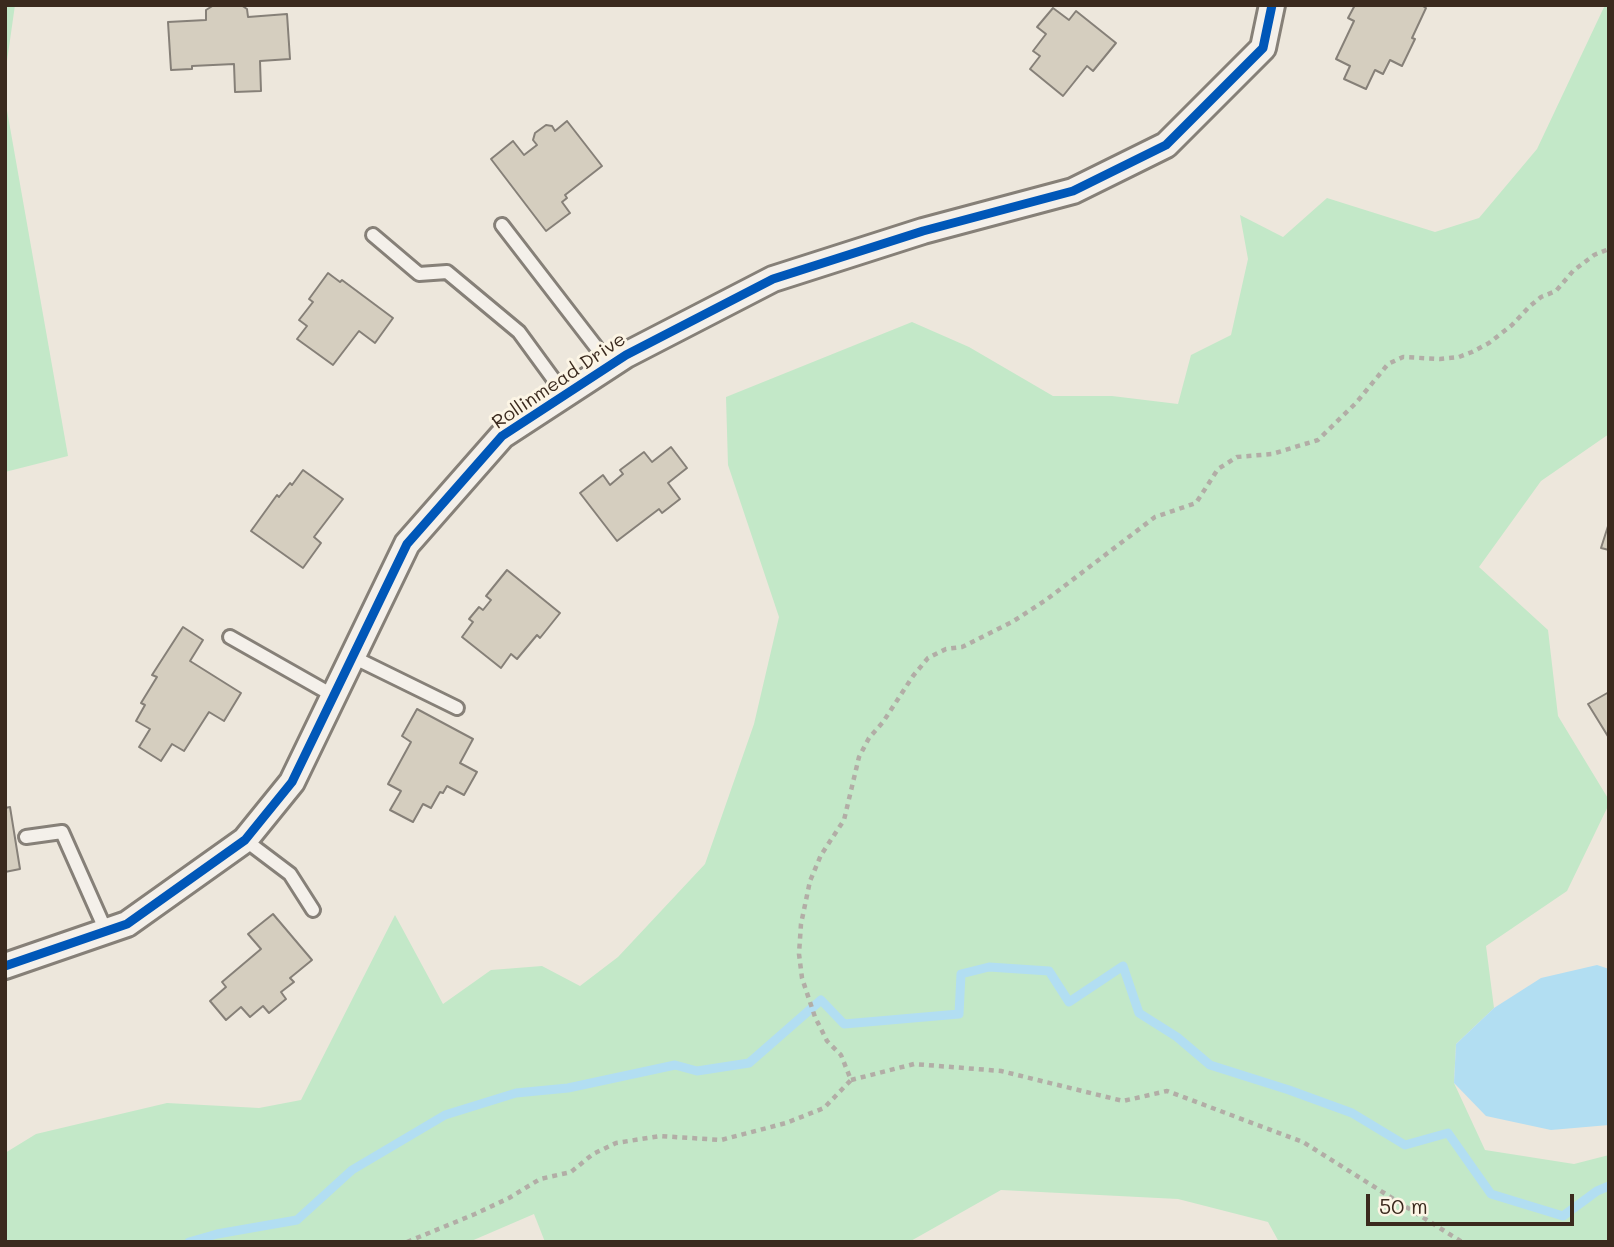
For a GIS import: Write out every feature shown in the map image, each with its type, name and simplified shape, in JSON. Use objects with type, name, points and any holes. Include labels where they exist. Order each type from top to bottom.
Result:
[{"type":"street","name":"Rollinmead Drive","points":[[5,966],[127,924],[245,840],[292,782],[407,544],[502,436],[626,355],[773,279],[923,231],[1073,191],[1166,145],[1263,48],[1272,5]]},
{"type":"lane","points":[[502,225],[610,365]]},
{"type":"lane","points":[[373,235],[419,274],[447,272],[458,281],[519,332],[565,395]]},
{"type":"lane","points":[[230,637],[334,696]]},
{"type":"lane","points":[[353,657],[457,708]]},
{"type":"lane","points":[[26,837],[62,832],[106,931]]},
{"type":"lane","points":[[245,840],[290,874],[313,910]]},
{"type":"path","points":[[851,1080],[841,1055],[827,1041],[815,1017],[802,978],[799,954],[801,923],[815,868],[845,820],[859,757],[869,738],[928,658],[946,649],[962,647],[1012,622],[1046,600],[1155,517],[1196,503],[1218,469],[1237,457],[1272,454],[1318,440],[1356,403],[1388,364],[1403,357],[1460,357],[1489,343],[1541,297],[1556,291],[1573,271],[1594,255],[1609,249]]},
{"type":"path","points":[[407,1242],[509,1198],[540,1179],[571,1172],[593,1154],[616,1143],[660,1136],[721,1140],[786,1123],[824,1108],[851,1080],[914,1063],[1001,1071],[1123,1101],[1167,1091],[1303,1142],[1462,1242]]},
{"type":"green space","points":[[5,5],[15,5],[5,75]]},
{"type":"green space","points":[[1605,5],[1609,5],[1609,434],[1541,481],[1479,567],[1548,630],[1558,716],[1609,804],[1567,891],[1486,946],[1494,1008],[1456,1044],[1454,1083],[1485,1150],[1574,1164],[1609,1155],[1609,1242],[1279,1242],[1268,1222],[1178,1199],[1001,1190],[909,1242],[545,1242],[534,1214],[469,1242],[5,1242],[5,1153],[36,1134],[167,1103],[259,1108],[301,1100],[395,915],[443,1004],[491,970],[542,966],[580,986],[618,957],[705,864],[754,724],[779,617],[728,465],[726,397],[912,322],[969,347],[1053,396],[1112,396],[1178,404],[1191,355],[1231,335],[1248,259],[1240,215],[1283,237],[1327,198],[1435,232],[1479,218],[1537,149]]},
{"type":"green space","points":[[5,99],[68,456],[5,472]]},
{"type":"water","points":[[1597,965],[1609,969],[1609,1125],[1551,1130],[1486,1116],[1454,1083],[1456,1044],[1494,1008],[1541,978]]},
{"type":"building","points":[[214,5],[241,5],[247,9],[248,17],[287,14],[290,59],[260,61],[261,91],[235,92],[234,64],[171,70],[168,22],[206,20],[206,10]]},
{"type":"building","points":[[1355,5],[1421,5],[1426,8],[1402,66],[1390,60],[1383,74],[1375,70],[1366,89],[1344,79],[1350,66],[1336,59],[1354,21],[1348,18]]},
{"type":"building","points":[[1053,8],[1069,20],[1076,11],[1116,43],[1093,71],[1087,66],[1063,96],[1030,69],[1040,56],[1033,51],[1046,34],[1037,27]]},
{"type":"building","points":[[567,121],[602,166],[565,195],[567,198],[562,202],[570,213],[546,231],[491,159],[513,141],[524,155],[537,145],[533,140],[535,133],[546,125],[552,126],[555,131]]},
{"type":"building","points":[[328,273],[340,282],[342,280],[393,318],[375,343],[359,331],[333,365],[297,339],[307,326],[299,320],[313,302],[309,299]]},
{"type":"building","points":[[671,447],[687,468],[668,483],[680,499],[662,513],[659,509],[617,541],[580,493],[603,475],[610,485],[623,474],[620,470],[644,452],[652,462]]},
{"type":"building","points":[[303,470],[343,499],[314,537],[321,543],[303,568],[251,531],[277,495],[279,497],[290,483],[292,485]]},
{"type":"building","points":[[1609,523],[1609,550],[1601,548]]},
{"type":"building","points":[[507,570],[560,613],[540,638],[537,635],[517,659],[511,654],[501,668],[462,637],[473,622],[469,619],[479,607],[483,610],[491,600],[486,596]]},
{"type":"building","points":[[183,627],[203,640],[190,661],[241,693],[224,721],[209,712],[184,751],[172,744],[161,761],[139,747],[150,729],[136,721],[145,705],[141,703],[157,677],[152,675]]},
{"type":"building","points":[[1609,692],[1609,738],[1588,704]]},
{"type":"building","points":[[417,709],[473,739],[460,763],[477,772],[464,795],[447,786],[443,793],[440,792],[431,808],[423,804],[413,822],[390,810],[401,791],[388,784],[411,742],[402,736]]},
{"type":"building","points":[[10,807],[20,869],[5,872],[5,808]]},
{"type":"building","points":[[273,914],[312,960],[290,978],[294,982],[281,992],[286,999],[269,1013],[263,1006],[250,1017],[241,1007],[226,1020],[210,1001],[226,987],[222,982],[261,949],[248,934]]},
{"type":"waterway","points":[[189,1242],[217,1234],[297,1220],[352,1170],[445,1115],[516,1093],[568,1088],[675,1065],[697,1071],[749,1063],[821,1000],[844,1024],[959,1014],[961,974],[989,967],[1049,971],[1069,1002],[1123,966],[1139,1013],[1177,1037],[1210,1065],[1352,1113],[1405,1145],[1448,1133],[1491,1194],[1563,1216],[1597,1191],[1609,1186]]},
{"type":"cycle path","points":[[5,966],[127,924],[245,840],[292,782],[407,544],[502,436],[626,355],[773,279],[923,231],[1073,191],[1166,145],[1263,48],[1272,5]]}]
